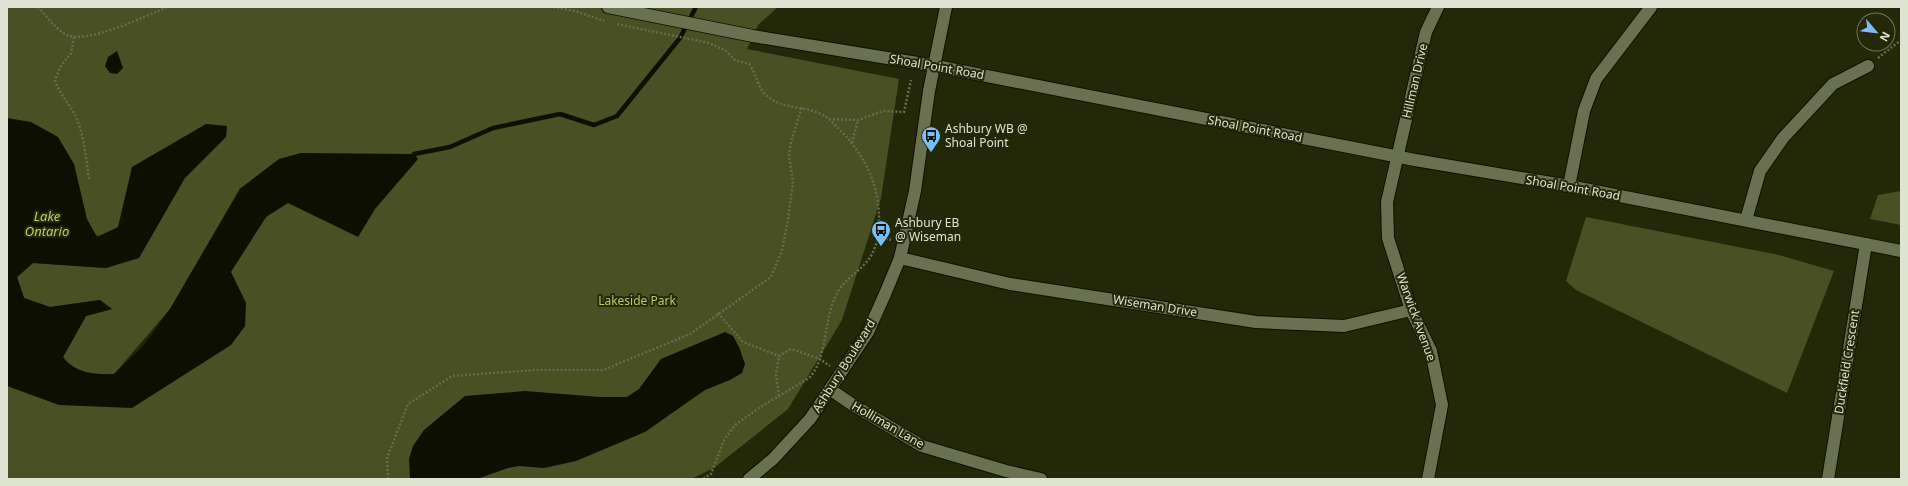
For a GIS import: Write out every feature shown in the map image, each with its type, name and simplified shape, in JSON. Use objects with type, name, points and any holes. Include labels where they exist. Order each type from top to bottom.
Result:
[{"type":"street","name":"Shoal Point Road","points":[[608,7],[753,36],[936,66],[1398,156],[1569,186],[1901,251]]},
{"type":"street","name":"Ashbury Boulevard","points":[[749,479],[773,459],[810,419],[831,390],[868,332],[900,258],[914,191],[929,91],[936,66],[946,7]]},
{"type":"street","name":"Hillman Drive","points":[[1398,156],[1426,32],[1438,7]]},
{"type":"street","points":[[1569,186],[1584,110],[1596,79],[1651,7]]},
{"type":"street","points":[[1746,220],[1760,171],[1783,138],[1833,84],[1868,66]]},
{"type":"street","name":"Warwick Avenue","points":[[1398,156],[1387,202],[1388,238],[1411,310],[1431,351],[1442,405],[1428,479]]},
{"type":"street","name":"Duckfield Crescent","points":[[1828,479],[1866,244]]},
{"type":"street","name":"Wiseman Drive","points":[[900,258],[1010,284],[1256,322],[1344,326],[1411,310]]},
{"type":"street","name":"Holliman Lane","points":[[831,390],[853,405],[922,446],[1005,475],[1041,479]]},
{"type":"path","points":[[38,7],[64,34],[74,37],[99,34],[168,7]]},
{"type":"path","points":[[553,7],[646,31],[715,45],[725,50],[735,60],[749,64],[760,87],[769,98],[785,104],[802,107],[829,119],[858,120],[883,111],[904,112],[911,80]]},
{"type":"path","points":[[74,37],[71,53],[60,67],[55,80],[59,92],[79,124],[89,179]]},
{"type":"path","points":[[1868,66],[1901,40]]},
{"type":"path","points":[[388,479],[388,458],[408,404],[452,376],[534,370],[603,370],[690,334],[771,277],[786,232],[793,182],[789,155],[791,142],[802,107]]},
{"type":"path","points":[[703,479],[711,474],[728,433],[743,419],[809,378],[816,369],[820,359],[825,328],[832,303],[841,287],[865,266],[875,247],[878,236],[879,211],[876,185],[864,160],[852,144],[829,119]]},
{"type":"path","points":[[852,144],[858,120]]},
{"type":"path","points":[[718,314],[743,342],[779,356]]},
{"type":"path","points":[[779,356],[791,349],[820,359]]},
{"type":"path","points":[[779,356],[776,375],[779,396]]},
{"type":"green space","name":"Lakeside Park","points":[[7,7],[778,7],[758,25],[747,49],[899,79],[881,198],[842,320],[788,409],[714,468],[691,479],[7,479],[7,384],[124,384],[295,183],[240,188],[170,309],[114,374],[86,372],[73,367],[63,357],[86,316],[112,309],[100,300],[50,307],[24,298],[17,277],[33,263],[106,268],[122,240],[83,233],[7,175]]},
{"type":"green space","points":[[1901,191],[1901,225],[1870,219],[1878,195]]},
{"type":"green space","points":[[1586,217],[1779,255],[1834,271],[1787,393],[1576,290],[1566,281]]},
{"type":"water","points":[[117,51],[123,68],[117,74],[110,73],[105,66],[108,57]]},
{"type":"water","name":"Lake Ontario","points":[[7,118],[31,122],[58,137],[74,164],[87,219],[97,237],[118,227],[132,167],[206,124],[227,126],[226,137],[185,178],[139,258],[106,268],[33,263],[17,277],[24,298],[50,307],[100,300],[112,309],[86,316],[63,357],[73,367],[79,370],[100,374],[114,374],[142,347],[170,309],[241,188],[279,159],[301,153],[414,154],[418,159],[375,209],[358,237],[288,203],[266,217],[231,272],[246,303],[245,326],[231,345],[132,408],[59,405],[7,386]]},
{"type":"water","points":[[725,332],[733,336],[739,347],[745,364],[742,373],[730,380],[705,390],[645,432],[576,461],[544,468],[519,466],[508,468],[477,479],[410,479],[409,459],[413,446],[424,430],[465,396],[525,391],[600,397],[627,397],[639,389],[661,359]]},
{"type":"waterway","points":[[414,154],[450,147],[493,128],[560,114],[594,125],[617,116],[680,38],[696,7]]},
{"type":"place","name":"Ashbury WB @ Shoal Point","points":[[931,153]]},
{"type":"place","name":"Ashbury EB @ Wiseman","points":[[881,247]]}]
